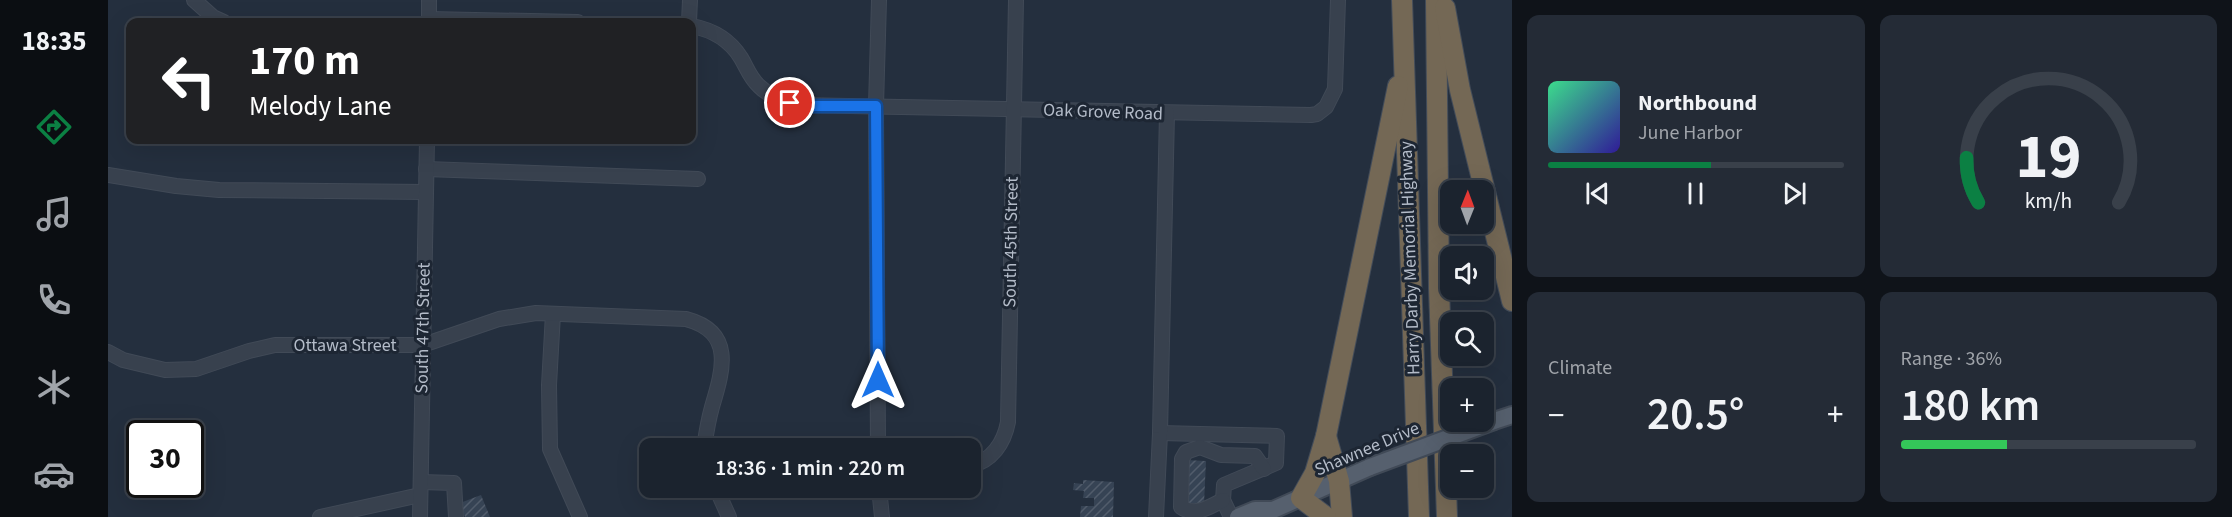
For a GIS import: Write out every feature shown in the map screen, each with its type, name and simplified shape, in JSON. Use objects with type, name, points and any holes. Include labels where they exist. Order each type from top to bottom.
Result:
[{"type":"highway","name":"Harry Darby Memorial Highway","points":[[1402,0],[1419,517]]},
{"type":"highway","name":"Harry Darby Memorial Highway","points":[[1436,0],[1439,288],[1447,517]]},
{"type":"highway","points":[[1443,0],[1460,90],[1512,301]]},
{"type":"highway","points":[[1326,517],[1301,498],[1315,473],[1326,436],[1404,57]]},
{"type":"highway","points":[[1326,436],[1338,481],[1342,517]]},
{"type":"main road","name":"Shawnee Drive","points":[[1238,517],[1255,510],[1273,515],[1301,498],[1370,467],[1512,415]]},
{"type":"street","points":[[194,0],[215,18]]},
{"type":"street","points":[[429,0],[429,18]]},
{"type":"street","points":[[690,0],[690,18]]},
{"type":"street","points":[[878,438],[876,106],[879,0]]},
{"type":"street","name":"South 45th Street","points":[[981,461],[997,450],[1006,435],[1008,422],[1016,0]]},
{"type":"street","name":"Oak Grove Road","points":[[696,26],[711,31],[728,42],[759,87],[790,103],[807,106],[1311,116],[1326,107],[1335,90],[1338,0]]},
{"type":"street","points":[[1156,517],[1167,114]]},
{"type":"street","name":"South 47th Street","points":[[420,517],[427,144]]},
{"type":"street","points":[[426,169],[698,179]]},
{"type":"street","points":[[108,175],[219,190],[426,192]]},
{"type":"street","name":"Ottawa Street","points":[[108,352],[123,360],[165,370],[196,369],[249,351],[275,345],[423,345],[499,319],[529,314],[686,319],[703,324],[721,348],[723,368],[706,438]]},
{"type":"street","points":[[553,314],[549,385],[550,449],[580,517]]},
{"type":"street","points":[[1160,433],[1277,436],[1276,463],[1224,485],[1223,500],[1232,517]]},
{"type":"street","points":[[1223,500],[1198,513],[1187,513],[1181,507],[1182,459],[1186,452],[1200,447],[1221,455],[1255,456],[1264,469]]},
{"type":"street","points":[[320,517],[420,488],[454,483],[456,517]]},
{"type":"street","points":[[720,498],[729,517]]},
{"type":"street","points":[[880,498],[882,517]]},
{"type":"building","points":[[1186,460],[1206,461],[1204,504],[1184,503]]},
{"type":"building","points":[[1083,480],[1114,482],[1113,517],[1080,517],[1081,506],[1094,506],[1094,498],[1083,498],[1084,491],[1073,490],[1074,483],[1083,484]]},
{"type":"building","points":[[481,495],[490,517],[465,517],[460,503]]},
{"type":"route","points":[[790,103],[807,106],[876,106],[878,380]]}]
